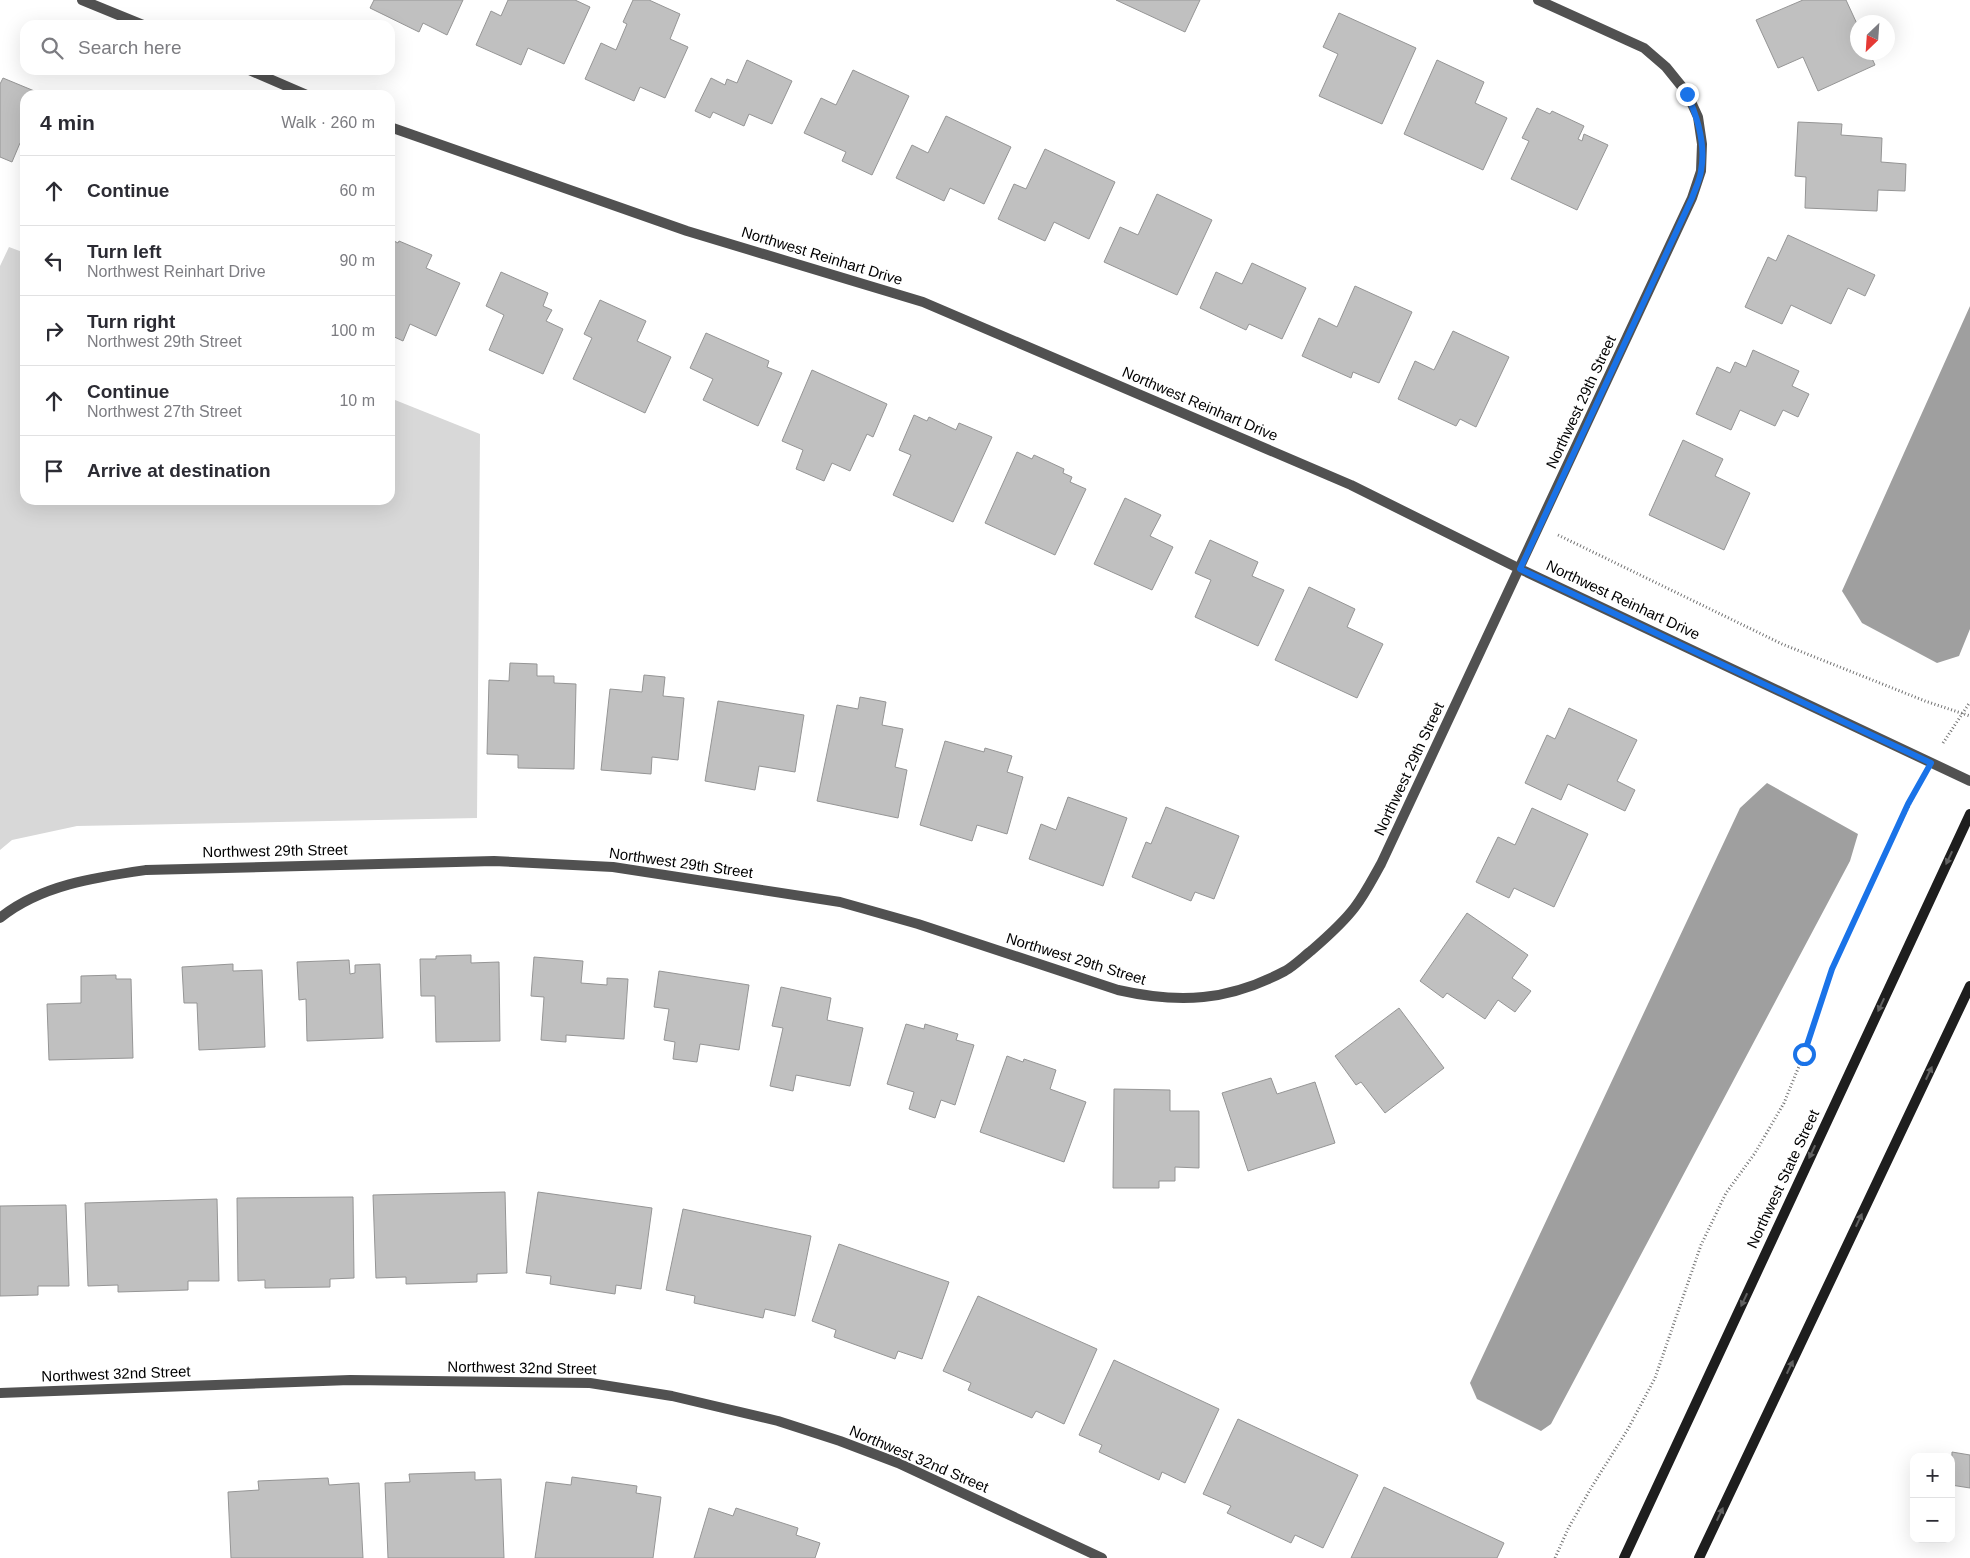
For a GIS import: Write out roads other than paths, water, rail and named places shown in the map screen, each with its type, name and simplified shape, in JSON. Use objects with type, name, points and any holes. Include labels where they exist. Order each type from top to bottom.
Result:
[{"type":"main road","name":"Northwest State Street","points":[[1624,1558],[1970,814]]},
{"type":"main road","points":[[1699,1558],[1970,986]]},
{"type":"street","points":[[82,0],[131,20]]},
{"type":"street","name":"Northwest 29th Street","points":[[0,918],[48,890],[95,877],[146,870],[494,861],[614,867],[840,902],[918,924],[1118,990],[1150,997],[1178,999],[1212,997],[1250,986],[1286,970],[1328,936],[1356,906],[1381,864],[1692,198],[1701,171],[1702,144],[1698,117],[1687,94],[1666,67],[1644,48],[1538,0]]},
{"type":"street","points":[[261,75],[295,90]]},
{"type":"street","name":"Northwest Reinhart Drive","points":[[395,129],[687,231],[923,302],[1351,485],[1520,569],[1970,781]]},
{"type":"street","name":"Northwest 32nd Street","points":[[0,1393],[350,1380],[590,1383],[672,1396],[778,1421],[840,1441],[898,1463],[1102,1558]]}]
